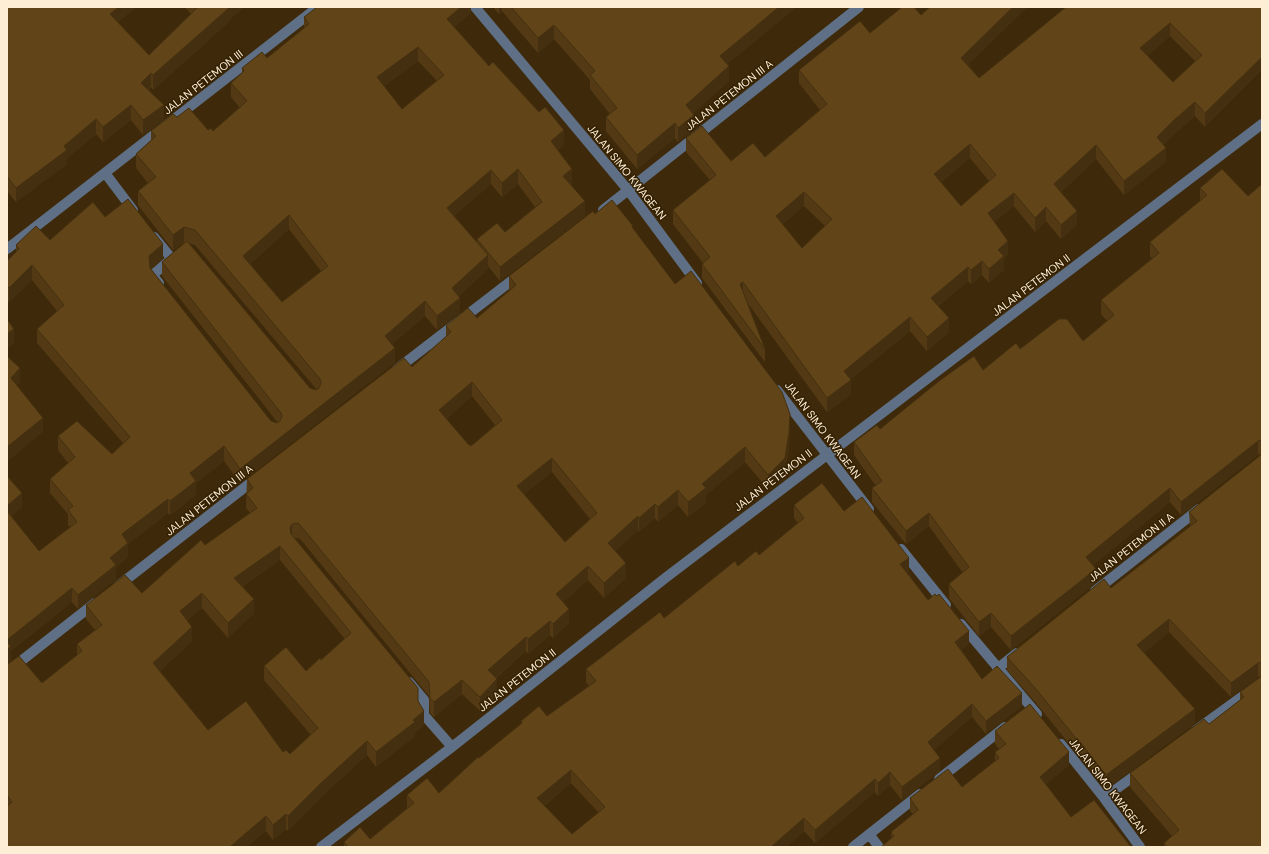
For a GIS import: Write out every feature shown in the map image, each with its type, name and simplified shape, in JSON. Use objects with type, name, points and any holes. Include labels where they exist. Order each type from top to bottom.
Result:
[{"type":"street","name":"JALAN PETEMON III","points":[[7,248],[318,7]]},
{"type":"street","name":"JALAN SIMO KWAGEAN","points":[[475,7],[628,190],[703,291]]},
{"type":"street","name":"JALAN PETEMON III A","points":[[594,216],[859,7]]},
{"type":"street","name":"JALAN PETEMON II","points":[[321,847],[452,747],[658,584],[1262,124]]},
{"type":"street","points":[[105,173],[138,216]]},
{"type":"street","points":[[148,228],[172,259]]},
{"type":"street","points":[[164,290],[153,276],[181,252]]},
{"type":"street","points":[[392,373],[525,270]]},
{"type":"street","name":"JALAN SIMO KWAGEAN","points":[[769,379],[826,455],[875,516]]},
{"type":"street","name":"JALAN PETEMON III A","points":[[7,672],[266,471]]},
{"type":"street","name":"JALAN PETEMON II A","points":[[1089,596],[1206,504]]},
{"type":"street","points":[[894,540],[997,669],[1041,719]]},
{"type":"street","points":[[997,669],[1027,645]]},
{"type":"street","points":[[404,676],[424,700],[424,715],[452,747]]},
{"type":"street","points":[[1186,738],[1262,682]]},
{"type":"street","points":[[1022,714],[1031,707]]},
{"type":"street","points":[[853,847],[1011,722]]},
{"type":"street","name":"JALAN SIMO KWAGEAN","points":[[1056,738],[1104,798],[1140,847]]},
{"type":"street","points":[[1104,798],[1148,766]]},
{"type":"street","points":[[868,834],[879,847]]},
{"type":"building","points":[[7,7],[119,7],[110,14],[149,55],[197,8],[196,7],[230,7],[153,75],[151,73],[141,83],[164,105],[143,120],[131,105],[103,127],[96,119],[64,146],[67,150],[16,188],[7,176]]},
{"type":"building","points":[[317,7],[461,7],[447,19],[489,66],[493,62],[539,112],[545,107],[564,130],[551,141],[572,169],[563,176],[585,201],[500,267],[477,239],[497,223],[505,232],[542,202],[518,169],[502,183],[491,170],[447,208],[488,255],[452,288],[460,298],[437,316],[425,301],[385,336],[395,348],[240,469],[224,446],[190,473],[196,481],[170,501],[168,499],[122,534],[128,543],[110,558],[116,565],[78,595],[72,588],[7,640],[7,511],[39,551],[77,522],[68,510],[73,506],[50,479],[75,457],[58,436],[77,421],[112,454],[130,437],[37,329],[64,305],[32,265],[9,288],[7,286],[7,261],[19,249],[16,245],[36,226],[50,240],[93,202],[105,217],[128,199],[163,244],[149,256],[150,268],[271,421],[277,423],[280,421],[282,416],[281,413],[162,262],[187,241],[310,388],[316,390],[319,388],[321,383],[320,379],[195,230],[184,227],[173,235],[138,191],[156,177],[136,154],[156,136],[151,131],[173,114],[177,117],[189,108],[208,130],[211,128],[213,131],[247,101],[231,83],[244,71],[242,68],[262,52],[267,58],[309,24],[304,17]],"holes":[[[418,47],[444,75],[402,109],[377,77]],[[289,215],[328,266],[282,302],[243,256]]]},
{"type":"building","points":[[511,7],[779,7],[720,56],[729,66],[686,105],[694,115],[678,128],[675,123],[637,155],[606,117],[617,108],[590,75],[595,71],[554,25],[538,38]]},
{"type":"building","points":[[902,7],[914,7],[921,15],[930,7],[1013,7],[961,58],[979,78],[1066,7],[1262,7],[1262,57],[1205,113],[1195,102],[1157,137],[1166,148],[1124,181],[1096,145],[1054,184],[1077,211],[1061,225],[1046,207],[1035,218],[1014,193],[988,213],[1008,241],[998,250],[1004,256],[989,269],[982,261],[971,270],[968,267],[931,298],[949,318],[927,337],[910,317],[844,371],[851,380],[827,398],[743,282],[740,284],[765,349],[702,264],[710,257],[673,210],[716,175],[686,138],[702,126],[731,161],[753,143],[765,157],[827,104],[799,70],[860,21],[870,33]],"holes":[[[1170,23],[1202,55],[1173,82],[1140,48]],[[970,144],[996,175],[961,206],[934,174]],[[804,192],[832,219],[802,248],[776,216]]]},
{"type":"building","points":[[1222,169],[1248,196],[1262,184],[1262,440],[1258,441],[1181,502],[1170,488],[1086,557],[1096,569],[1011,636],[991,613],[979,622],[949,584],[969,567],[929,513],[906,531],[872,488],[882,481],[854,442],[877,425],[880,429],[939,381],[974,356],[983,370],[1016,343],[1020,349],[1059,319],[1067,319],[1083,341],[1114,315],[1101,300],[1159,253],[1150,242],[1207,195],[1200,188]]},
{"type":"building","points":[[612,200],[675,284],[691,271],[782,392],[790,414],[785,458],[768,475],[745,447],[702,484],[706,488],[688,502],[678,490],[658,507],[655,504],[639,518],[638,516],[608,543],[626,563],[604,583],[588,566],[556,594],[569,609],[553,624],[550,621],[528,639],[526,637],[488,670],[497,679],[480,697],[462,680],[434,702],[430,698],[429,682],[301,526],[298,523],[292,524],[290,528],[291,534],[418,688],[418,701],[424,711],[413,720],[415,722],[376,752],[367,741],[288,816],[286,814],[273,825],[266,816],[231,846],[232,847],[7,847],[7,806],[12,802],[7,795],[7,663],[8,664],[19,656],[42,683],[82,651],[77,644],[102,625],[86,605],[125,575],[142,593],[201,540],[205,545],[257,508],[246,494],[253,488],[247,479],[404,358],[412,367],[451,332],[446,326],[468,308],[477,318],[516,285],[509,276],[593,211],[595,214]],"holes":[[[472,382],[502,420],[471,446],[439,410]],[[552,458],[597,513],[565,542],[517,486]],[[280,546],[351,633],[321,660],[320,658],[306,671],[286,647],[264,666],[318,728],[290,754],[286,750],[283,752],[246,701],[208,730],[153,663],[192,627],[180,611],[202,593],[228,623],[254,599],[234,578]]]},
{"type":"building","points":[[7,319],[14,329],[7,334]]},
{"type":"building","points":[[7,356],[20,368],[11,378],[43,418],[7,447]]},
{"type":"building","points":[[1262,454],[1262,662],[1258,663],[1231,683],[1169,619],[1137,645],[1195,709],[1106,775],[1036,689],[1007,657],[1104,579],[1111,588],[1197,521],[1189,512]]},
{"type":"building","points":[[7,476],[22,493],[7,506]]},
{"type":"building","points":[[822,483],[844,511],[862,497],[909,558],[900,564],[928,600],[935,594],[937,596],[939,594],[969,631],[955,642],[982,679],[997,666],[1022,693],[986,721],[972,704],[928,742],[940,758],[902,787],[890,772],[878,783],[875,779],[815,830],[804,818],[771,847],[348,847],[344,842],[360,827],[370,839],[414,803],[407,795],[427,778],[439,793],[478,757],[479,758],[522,723],[521,721],[539,706],[547,716],[596,681],[586,669],[660,612],[664,618],[735,561],[738,566],[756,551],[759,555],[804,518],[794,505]],"holes":[[[571,770],[605,807],[572,834],[537,798]]]},
{"type":"building","points":[[7,642],[11,646],[7,650]]},
{"type":"building","points":[[1262,676],[1262,847],[1167,847],[1164,843],[1179,830],[1130,773],[1204,719],[1209,724],[1244,697],[1240,692]]},
{"type":"building","points":[[1030,704],[1069,752],[1040,777],[1071,817],[1094,800],[1131,847],[881,847],[894,836],[891,832],[918,810],[910,798],[948,769],[962,787],[999,758],[995,752],[1006,744],[995,731]]}]
